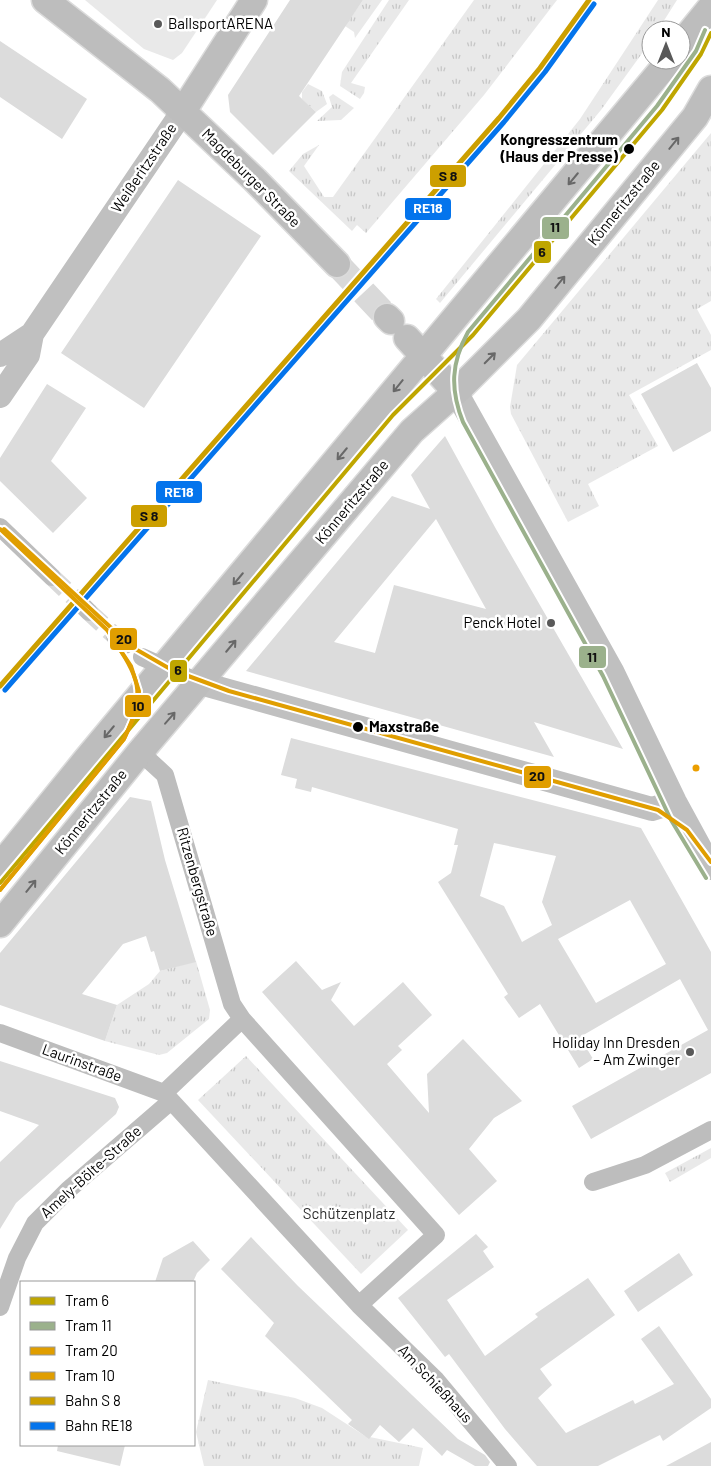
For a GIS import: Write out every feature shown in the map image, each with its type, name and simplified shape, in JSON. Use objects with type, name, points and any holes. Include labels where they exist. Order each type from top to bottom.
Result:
[{"type":"main road","name":"Magdeburger Straße","points":[[45,0],[140,73],[183,111],[337,264]]},
{"type":"main road","name":"Weißeritzstraße","points":[[183,111],[254,0]]},
{"type":"main road","points":[[691,32],[711,7]]},
{"type":"main road","points":[[0,866],[402,333],[627,114],[662,70]]},
{"type":"main road","name":"Könneritzstraße","points":[[0,924],[140,752],[412,431],[456,392],[529,319],[695,117],[711,90]]},
{"type":"main road","points":[[402,333],[456,392]]},
{"type":"street","name":"Weißeritzstraße","points":[[0,355],[32,334],[183,111]]},
{"type":"street","name":"Weißeritzstraße","points":[[0,396],[28,354],[32,334]]},
{"type":"street","points":[[456,392],[612,670],[675,802],[711,868]]},
{"type":"street","points":[[0,527],[52,577]]},
{"type":"street","points":[[0,544],[21,548]]},
{"type":"street","points":[[152,662],[200,683],[652,809],[675,802]]},
{"type":"street","name":"Ritzenbergstraße","points":[[140,752],[165,775],[232,1004],[242,1019]]},
{"type":"street","points":[[242,1019],[436,1235],[359,1304],[168,1097],[242,1019]]},
{"type":"street","name":"Laurinstraße","points":[[0,1033],[168,1097]]},
{"type":"street","name":"Amely-Bölte-Straße","points":[[0,1307],[17,1258],[35,1223],[168,1097]]},
{"type":"street","points":[[593,1182],[645,1165],[711,1130]]},
{"type":"street","name":"Am Schießhaus","points":[[359,1304],[436,1380],[508,1466]]},
{"type":"green space","name":"BallsportARENA","points":[[85,0],[217,0],[182,53],[173,60],[144,49]]},
{"type":"green space","points":[[363,0],[382,0],[355,38],[354,32],[345,26]]},
{"type":"green space","points":[[389,0],[409,0],[351,83],[365,87],[360,99],[340,86],[342,72]]},
{"type":"green space","points":[[474,0],[557,0],[484,95],[366,233],[357,225],[352,231],[289,171],[303,154],[319,145],[304,166],[324,197],[333,197]]},
{"type":"green space","points":[[658,0],[677,0],[664,20],[645,20]]},
{"type":"green space","points":[[641,26],[641,55],[601,110],[440,303],[436,299],[580,119]]},
{"type":"green space","points":[[308,84],[322,91],[327,104],[316,112],[302,99],[302,92]]},
{"type":"green space","points":[[333,94],[354,108],[341,120],[317,121],[332,107],[329,97]]},
{"type":"green space","points":[[711,133],[711,301],[697,309],[711,335],[711,350],[629,395],[658,446],[588,484],[599,506],[568,522],[511,414],[510,407],[517,365]]},
{"type":"green space","points":[[196,961],[210,1010],[209,1019],[167,1053],[159,1055],[105,1041],[117,1005],[149,984],[160,971]]},
{"type":"green space","name":"Schützenplatz","points":[[246,1056],[408,1230],[361,1274],[198,1100]]},
{"type":"green space","points":[[711,1148],[711,1158],[670,1182],[665,1173]]},
{"type":"green space","points":[[208,1380],[295,1398],[322,1408],[365,1436],[423,1448],[419,1466],[204,1466],[196,1432]]},
{"type":"building","points":[[290,0],[363,0],[299,96],[316,112],[273,155],[230,112],[228,95]]},
{"type":"building","points":[[0,41],[87,99],[62,139],[0,97]]},
{"type":"building","points":[[178,180],[261,236],[144,408],[61,353]]},
{"type":"building","points":[[697,363],[711,388],[711,431],[673,452],[641,394]]},
{"type":"building","points":[[47,384],[86,408],[51,461],[87,498],[53,533],[0,481],[0,458]]},
{"type":"building","points":[[445,436],[496,529],[623,749],[534,722],[554,757],[246,671],[392,496],[430,509],[411,475]],"holes":[[[436,519],[486,609],[394,585],[375,653],[334,642]]]},
{"type":"building","points":[[291,738],[641,828],[711,952],[711,1073],[591,1139],[572,1106],[708,1030],[680,979],[580,1037],[593,1059],[579,1068],[540,1004],[519,1018],[504,997],[508,994],[438,882],[451,873],[458,845],[454,845],[458,829],[312,787],[311,792],[295,788],[297,779],[281,775]],"holes":[[[494,843],[556,856],[542,902],[552,925],[522,942],[504,906],[480,896]],[[630,900],[666,964],[596,1003],[558,939]]]},
{"type":"building","points":[[130,797],[151,801],[165,860],[196,962],[160,971],[154,951],[151,952],[146,936],[123,944],[82,994],[117,1005],[105,1041],[0,1005],[0,953]]},
{"type":"building","points":[[296,961],[322,990],[341,982],[331,1000],[354,1026],[403,982],[432,1015],[398,1046],[402,1050],[387,1064],[429,1113],[427,1074],[463,1039],[522,1101],[494,1118],[469,1149],[497,1181],[459,1215],[262,992]]},
{"type":"building","points":[[0,1061],[115,1098],[119,1107],[116,1114],[16,1203],[0,1229],[0,1162],[39,1125],[0,1111]]},
{"type":"building","points":[[476,1234],[488,1247],[483,1251],[494,1267],[447,1300],[485,1356],[538,1317],[535,1314],[588,1278],[615,1315],[540,1369],[552,1385],[538,1398],[566,1433],[633,1400],[635,1404],[674,1384],[641,1339],[659,1326],[711,1399],[711,1408],[663,1441],[660,1435],[598,1466],[537,1466],[505,1429],[449,1354],[445,1357],[398,1298]]},
{"type":"building","points":[[251,1237],[298,1286],[458,1439],[485,1455],[490,1462],[488,1466],[475,1466],[447,1450],[442,1456],[413,1428],[399,1442],[380,1425],[369,1439],[348,1424],[352,1420],[265,1336],[274,1323],[221,1269]]},
{"type":"building","points":[[193,1241],[210,1260],[197,1273],[193,1281],[155,1281],[163,1258]]},
{"type":"building","points":[[679,1253],[693,1275],[638,1312],[624,1291]]},
{"type":"building","points":[[711,1442],[711,1466],[666,1466]]},
{"type":"building","points":[[58,1446],[125,1446],[120,1466],[57,1451]]},
{"type":"tunnel","points":[[337,264],[387,317]]},
{"type":"tunnel","points":[[52,577],[84,607]]},
{"type":"tunnel","points":[[89,612],[115,636]]},
{"type":"tram line","name":"11","points":[[705,30],[696,51],[657,106],[468,332],[458,354],[454,387],[463,422],[603,676],[671,820],[706,878]]},
{"type":"tram line","name":"6","points":[[0,883],[393,415],[473,335],[662,110],[701,54],[711,33]]},
{"type":"tram line","name":"10","points":[[0,529],[107,630],[131,666],[139,691],[138,708],[124,739],[0,890]]},
{"type":"tram line","name":"20","points":[[4,529],[132,647],[172,670],[229,691],[658,810],[687,830],[711,862]]},
{"type":"tram line","points":[[112,626],[133,643],[155,657],[203,679],[660,808],[687,826],[701,844]]},
{"type":"tram line","name":"20","points":[[0,890],[124,739],[131,723],[136,709],[137,685],[128,663],[111,636]]},
{"type":"transit line","points":[[0,686],[499,118],[540,68],[589,0]]},
{"type":"rail line","name":"RE18","points":[[5,690],[504,122],[545,72],[594,4]]},
{"type":"place","name":"BallsportARENA","points":[[158,24]]},
{"type":"place","name":"Kongresszentrum (Haus der Presse)","points":[[629,149]]},
{"type":"place","name":"Penck Hotel","points":[[551,623]]},
{"type":"place","name":"Maxstraße","points":[[358,727]]},
{"type":"place","name":"Holiday Inn Dresden – Am Zwinger","points":[[690,1052]]}]
